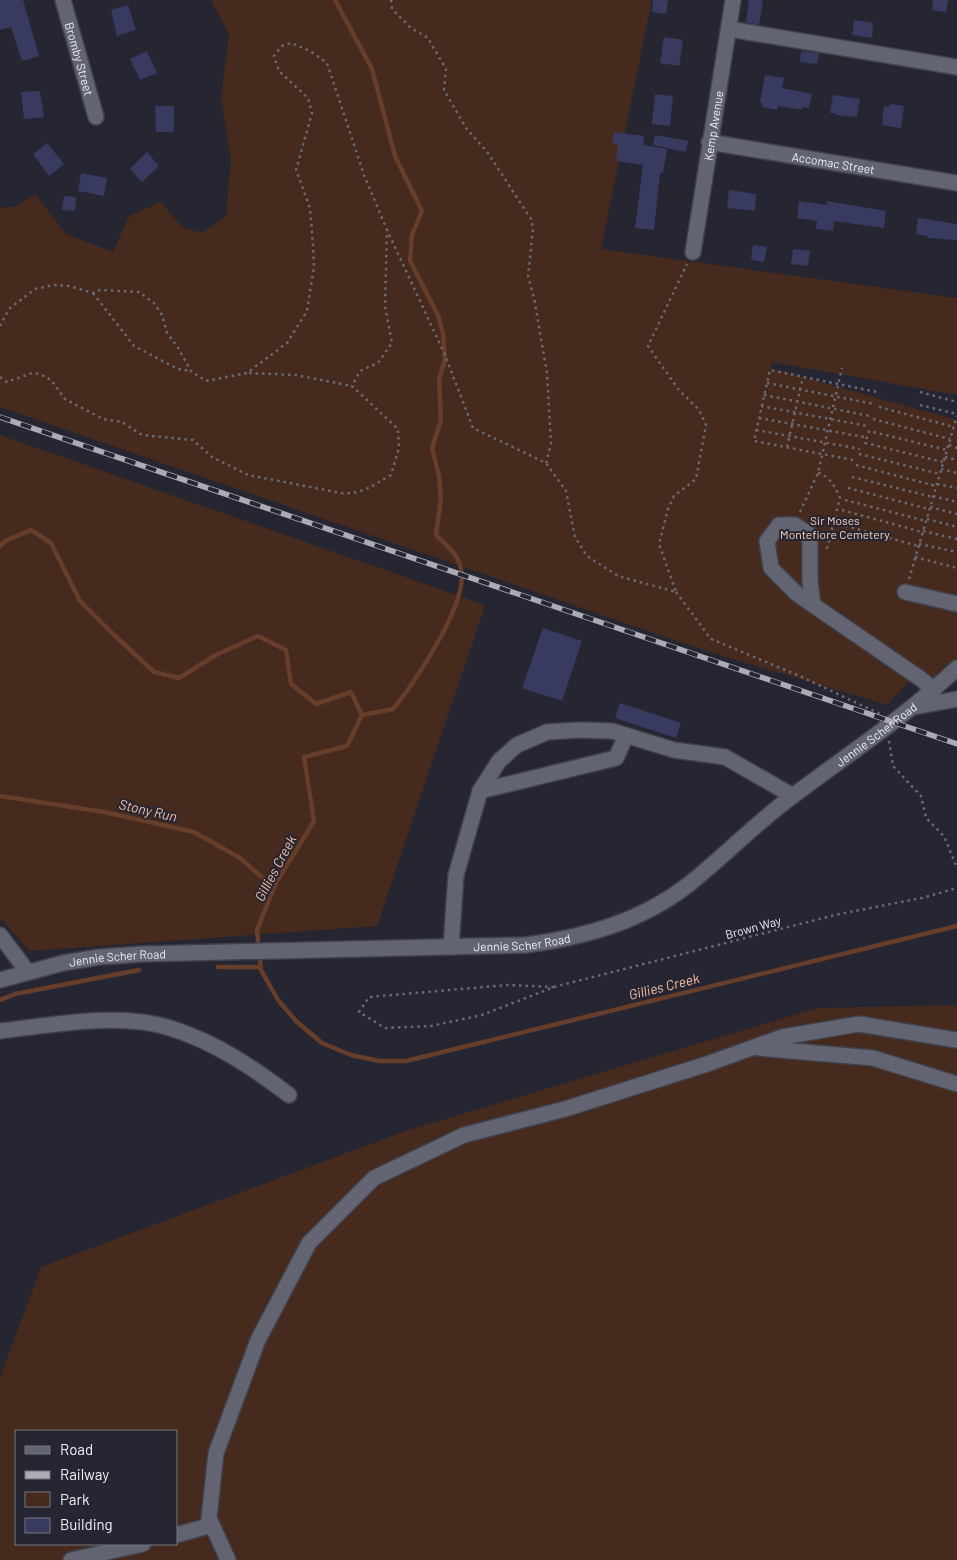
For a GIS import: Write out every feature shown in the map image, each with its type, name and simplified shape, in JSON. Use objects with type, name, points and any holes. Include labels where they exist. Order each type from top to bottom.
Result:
[{"type":"street","name":"Bromby Street","points":[[63,0],[96,117]]},
{"type":"street","name":"Kemp Avenue","points":[[692,252],[733,0]]},
{"type":"street","points":[[729,29],[957,67]]},
{"type":"street","name":"Accomac Street","points":[[709,142],[957,183]]},
{"type":"street","points":[[812,605],[810,535],[795,524],[779,525],[767,540],[771,568],[796,593],[812,605],[934,690]]},
{"type":"street","points":[[905,592],[957,604]]},
{"type":"street","name":"Jennie Scher Road","points":[[0,980],[27,971],[99,957],[217,952],[526,945],[558,941],[591,933],[630,919],[688,885],[793,796],[914,707],[957,668]]},
{"type":"street","points":[[914,707],[957,699]]},
{"type":"street","points":[[451,947],[456,875],[480,791],[499,761],[517,745],[547,732],[579,730],[612,731],[674,750],[725,757],[793,796]]},
{"type":"street","points":[[480,791],[616,758],[626,736]]},
{"type":"street","points":[[0,936],[27,971]]},
{"type":"street","points":[[0,1031],[117,1021],[169,1027],[204,1040],[243,1061],[289,1095]]},
{"type":"street","points":[[228,1560],[209,1518],[216,1453],[258,1340],[309,1242],[374,1178],[464,1135],[565,1109],[754,1048],[782,1037],[859,1024],[957,1040]]},
{"type":"street","points":[[754,1048],[873,1058],[957,1084]]},
{"type":"street","points":[[178,1534],[212,1525]]},
{"type":"street","points":[[71,1560],[138,1545]]},
{"type":"path","points":[[391,0],[392,9],[411,28],[428,38],[446,69],[444,90],[461,120],[488,153],[531,219],[533,229],[528,276],[547,373],[551,444],[546,463]]},
{"type":"path","points":[[247,373],[287,343],[307,311],[314,268],[310,208],[296,170],[312,113],[308,98],[279,71],[275,64],[274,56],[282,46],[291,43],[310,51],[327,62],[358,158],[387,230],[445,355],[473,428],[546,463],[566,491],[575,537],[587,556],[618,576],[676,592]]},
{"type":"path","points":[[352,386],[360,371],[378,363],[392,343],[384,306],[387,230]]},
{"type":"path","points":[[692,252],[648,346],[678,389],[699,410],[706,425],[696,479],[674,496],[668,509],[658,544],[676,592],[711,639],[802,677],[891,725],[893,766],[921,796],[926,818],[944,836],[957,868]]},
{"type":"path","points":[[0,326],[9,309],[34,289],[54,285],[69,286],[93,293],[134,346],[178,369],[191,372],[206,381],[247,373],[296,375],[352,386],[398,430],[399,448],[391,475],[364,491],[354,494],[248,475],[212,457],[193,440],[142,435],[122,422],[103,420],[65,399],[50,380],[40,374],[32,373],[7,382],[0,377]]},
{"type":"path","points":[[93,293],[100,290],[139,292],[149,298],[162,315],[166,333],[177,346],[191,372]]},
{"type":"path","points":[[795,524],[818,472],[842,368]]},
{"type":"path","points":[[853,460],[754,441],[770,370],[877,392]]},
{"type":"path","points":[[787,447],[803,377]]},
{"type":"path","points":[[767,383],[874,404]]},
{"type":"path","points":[[920,392],[957,402]]},
{"type":"path","points":[[764,396],[798,400],[957,440]]},
{"type":"path","points":[[905,592],[957,415],[920,405]]},
{"type":"path","points":[[762,406],[867,426]]},
{"type":"path","points":[[879,408],[955,426]]},
{"type":"path","points":[[759,418],[864,438]]},
{"type":"path","points":[[756,430],[860,449]]},
{"type":"path","points":[[943,462],[865,443],[868,430],[947,450]]},
{"type":"path","points":[[948,445],[957,448]]},
{"type":"path","points":[[859,454],[940,474]]},
{"type":"path","points":[[945,457],[957,460]]},
{"type":"path","points":[[856,465],[936,485],[957,488]]},
{"type":"path","points":[[941,469],[957,473]]},
{"type":"path","points":[[818,472],[824,474],[832,482],[840,498],[830,536]]},
{"type":"path","points":[[852,477],[957,502]]},
{"type":"path","points":[[848,488],[957,514]]},
{"type":"path","points":[[845,500],[957,526]]},
{"type":"path","points":[[842,510],[922,532],[957,539]]},
{"type":"path","points":[[839,524],[918,545],[957,552]]},
{"type":"path","points":[[915,557],[957,568]]},
{"type":"path","name":"Brown Way","points":[[554,987],[506,985],[369,997],[359,1012],[385,1028],[431,1026],[482,1015],[554,987],[839,914],[922,898],[957,888]]},
{"type":"green space","name":"Sir Moses Montefiore Cemetery","points":[[211,0],[652,0],[601,249],[957,298],[957,395],[772,362],[770,368],[957,420],[957,660],[933,682],[910,680],[887,705],[700,649],[0,407],[0,208],[17,206],[35,194],[66,234],[113,252],[129,216],[161,202],[182,227],[202,233],[226,216],[231,159],[221,98],[229,34]]},
{"type":"green space","points":[[0,435],[485,605],[377,926],[29,951],[0,917]]},
{"type":"green space","points":[[957,1005],[957,1560],[0,1560],[0,1378],[41,1267],[408,1130],[818,1008]]},
{"type":"building","points":[[0,0],[23,0],[39,56],[22,61],[11,27],[0,30]]},
{"type":"building","points":[[653,0],[668,0],[666,14],[652,12]]},
{"type":"building","points":[[749,0],[763,0],[759,25],[746,22]]},
{"type":"building","points":[[933,0],[948,0],[946,12],[932,10]]},
{"type":"building","points":[[128,5],[136,30],[117,36],[111,10]]},
{"type":"building","points":[[854,20],[873,23],[872,38],[852,35]]},
{"type":"building","points":[[664,37],[683,40],[679,66],[660,63]]},
{"type":"building","points":[[147,51],[157,73],[140,80],[130,59]]},
{"type":"building","points":[[801,51],[819,53],[817,64],[800,62]]},
{"type":"building","points":[[765,75],[784,78],[782,88],[812,94],[809,108],[802,107],[802,110],[778,106],[777,110],[762,107],[760,102]]},
{"type":"building","points":[[40,91],[44,117],[24,119],[21,92]]},
{"type":"building","points":[[655,94],[673,96],[670,126],[652,124]]},
{"type":"building","points":[[833,95],[860,99],[857,117],[830,113]]},
{"type":"building","points":[[890,104],[904,106],[901,128],[882,125],[884,106],[889,107]]},
{"type":"building","points":[[155,106],[174,106],[174,132],[156,132]]},
{"type":"building","points":[[614,132],[644,136],[643,145],[667,149],[663,173],[660,173],[654,230],[635,228],[643,165],[616,161],[618,144],[612,144]]},
{"type":"building","points":[[655,135],[688,141],[686,152],[653,145]]},
{"type":"building","points":[[47,143],[64,164],[49,176],[33,154]]},
{"type":"building","points":[[147,152],[159,166],[142,182],[130,169]]},
{"type":"building","points":[[81,173],[107,178],[104,196],[78,191]]},
{"type":"building","points":[[729,190],[756,194],[755,211],[727,208]]},
{"type":"building","points":[[64,196],[76,197],[75,211],[62,210]]},
{"type":"building","points":[[799,201],[827,205],[827,201],[886,211],[884,228],[834,221],[833,231],[816,229],[817,221],[797,218]]},
{"type":"building","points":[[918,218],[957,224],[957,240],[928,238],[928,236],[916,234]]},
{"type":"building","points":[[753,245],[767,247],[764,262],[751,260]]},
{"type":"building","points":[[793,249],[810,251],[808,266],[791,264]]},
{"type":"building","points":[[543,628],[582,641],[562,701],[522,688]]},
{"type":"building","points":[[620,703],[681,723],[676,738],[615,718]]},
{"type":"waterway","points":[[335,0],[372,69],[395,156],[422,211],[412,235],[410,261],[438,315],[443,334],[445,360],[439,379],[441,420],[432,448],[439,476],[441,499],[436,535],[455,555],[461,569],[461,583],[457,601],[449,621],[414,681],[393,709],[362,715]]},
{"type":"waterway","name":"Gillies Creek","points":[[0,546],[5,541],[31,530],[51,543],[80,601],[154,672],[179,678],[216,655],[258,636],[286,650],[291,684],[316,704],[351,692],[362,715],[347,746],[304,757],[314,821],[276,883],[257,930],[261,970],[278,1000],[296,1021],[322,1043],[351,1055],[379,1061],[406,1061],[957,926]]},
{"type":"waterway","name":"Stony Run","points":[[0,796],[104,812],[194,832],[240,858],[274,888]]},
{"type":"waterway","points":[[218,967],[261,967]]},
{"type":"waterway","points":[[0,1000],[15,994],[139,970]]},
{"type":"railway","points":[[0,417],[957,744]]}]
